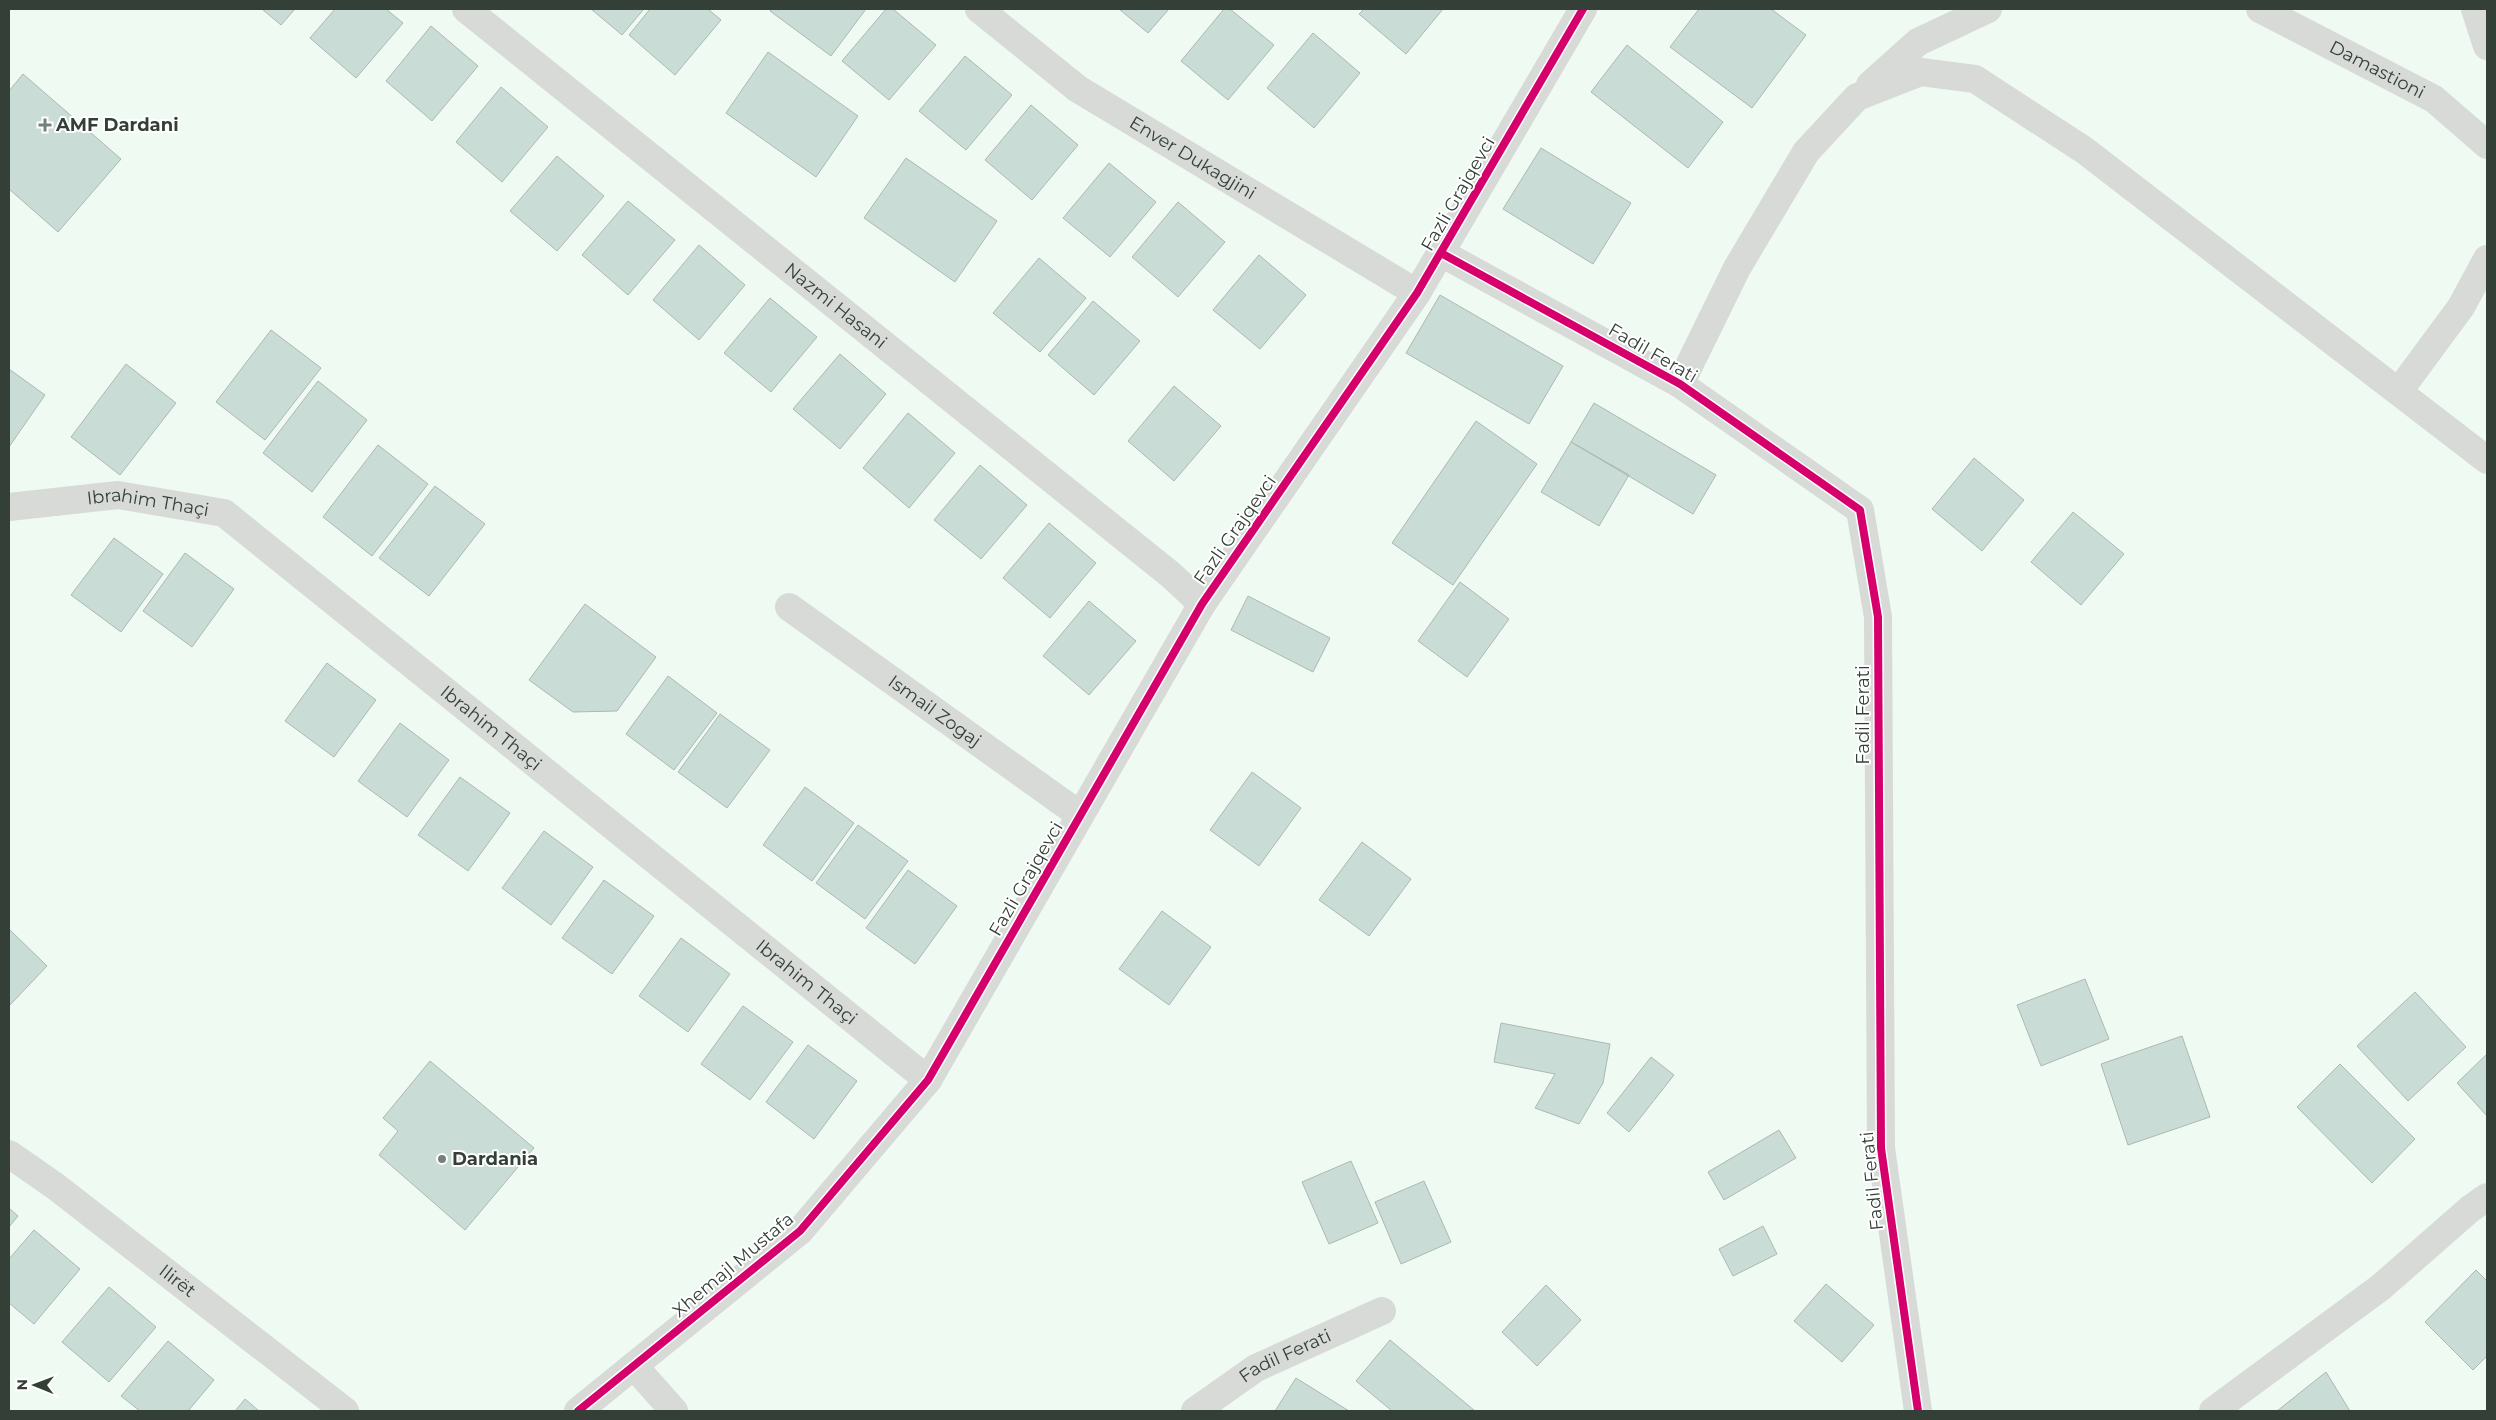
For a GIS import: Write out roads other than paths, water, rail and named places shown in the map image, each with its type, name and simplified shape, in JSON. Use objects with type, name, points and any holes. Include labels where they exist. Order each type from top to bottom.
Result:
[{"type":"street","name":"Nazmi Hasani","points":[[466,9],[1171,575],[1202,604]]},
{"type":"street","name":"Enver Dukagjini","points":[[979,9],[1078,89],[1417,293]]},
{"type":"street","name":"Fazli Grajqevci","points":[[928,1080],[1202,604],[1417,293],[1583,9]]},
{"type":"street","points":[[1680,384],[1737,268],[1806,152],[1857,97],[1918,42],[1988,9]]},
{"type":"street","name":"Damastioni","points":[[2260,9],[2434,100],[2487,145]]},
{"type":"street","points":[[2475,9],[2487,46]]},
{"type":"street","points":[[1857,97],[1921,72],[1975,79],[2084,150],[2487,460]]},
{"type":"street","name":"Fadil Ferati","points":[[1441,253],[1680,384],[1860,510],[1878,617],[1881,1148],[1918,1411]]},
{"type":"street","points":[[2399,391],[2461,307],[2487,259]]},
{"type":"street","name":"Ibrahim Thaçi","points":[[9,507],[118,494],[224,513],[928,1080]]},
{"type":"street","name":"Ismail Zogaj","points":[[789,607],[1080,815]]},
{"type":"street","name":"Xhemajl Mustafa","points":[[578,1411],[800,1231],[928,1080]]},
{"type":"street","name":"Ilirët","points":[[9,1154],[55,1186],[345,1411]]},
{"type":"street","points":[[2213,1411],[2381,1287],[2470,1209],[2487,1197]]},
{"type":"street","name":"Fadil Ferati","points":[[1195,1411],[1256,1368],[1382,1311]]},
{"type":"street","points":[[634,1366],[674,1411]]},
{"type":"place","name":"AMF Dardani","points":[[45,125]]},
{"type":"place","name":"Dardania","points":[[442,1159]]}]
